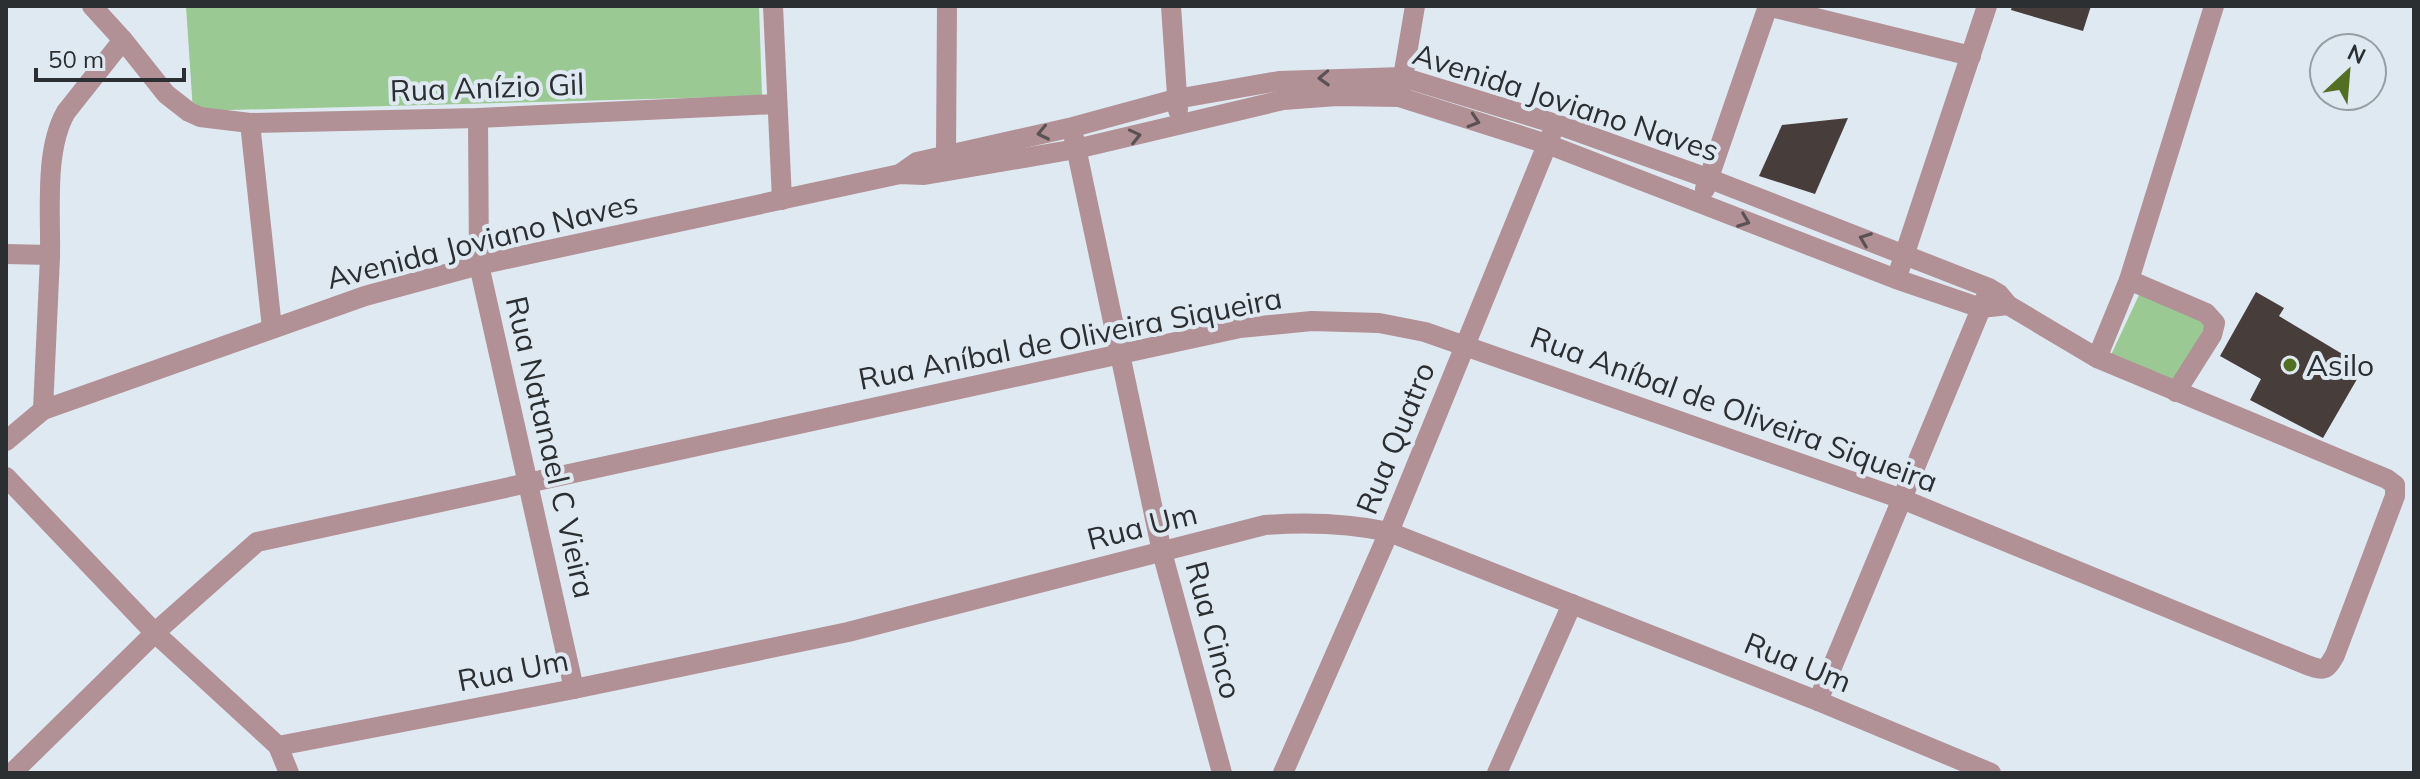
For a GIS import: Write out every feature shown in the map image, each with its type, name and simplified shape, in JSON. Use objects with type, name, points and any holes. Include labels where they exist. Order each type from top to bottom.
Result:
[{"type":"street","points":[[43,410],[55,142],[59,124],[81,91],[123,40],[92,6]]},
{"type":"street","points":[[773,6],[782,200]]},
{"type":"street","points":[[947,6],[947,163]]},
{"type":"street","points":[[1171,6],[1180,125]]},
{"type":"street","points":[[1401,87],[1415,6]]},
{"type":"street","points":[[1698,203],[1710,179],[1767,6],[1971,56]]},
{"type":"street","points":[[1896,279],[1987,6]]},
{"type":"street","points":[[2097,358],[2129,280],[2214,6]]},
{"type":"street","name":"Rua Anízio Gil","points":[[123,40],[166,94],[189,112],[200,117],[250,123],[478,118],[776,104]]},
{"type":"street","name":"Avenida Joviano Naves","points":[[947,163],[1176,99],[1279,81],[1401,87],[1556,124],[1710,179],[1989,288],[2008,305],[2097,358],[2395,485],[2390,513],[2335,655],[2327,668]]},
{"type":"street","name":"Avenida Joviano Naves","points":[[6,441],[43,410],[365,296],[479,265],[900,174],[917,162],[947,163],[1076,149],[1283,100],[1401,87],[1896,279],[1981,308],[2008,305]]},
{"type":"street","name":"Rua Natanael C Vieira","points":[[478,118],[479,265],[574,689]]},
{"type":"street","points":[[250,123],[272,328]]},
{"type":"street","name":"Rua Quatro","points":[[1283,773],[1389,532],[1556,124]]},
{"type":"street","name":"Rua Cinco","points":[[1073,127],[1162,552],[1222,773]]},
{"type":"street","points":[[6,254],[50,255]]},
{"type":"street","points":[[2129,280],[2206,313],[2215,323],[2212,335],[2176,392]]},
{"type":"street","points":[[1818,701],[1989,288]]},
{"type":"street","name":"Rua Aníbal de Oliveira Siqueira","points":[[12,773],[155,633],[257,542],[1240,328],[1312,321],[1379,323],[1425,332],[1466,346],[1902,499],[2307,665],[2323,670],[2327,668]]},
{"type":"street","points":[[8,482],[155,633],[278,746],[289,773]]},
{"type":"street","name":"Rua Um","points":[[278,746],[848,632],[1265,525],[1307,522],[1344,524],[1389,532],[1818,701],[1991,773]]},
{"type":"street","points":[[1497,773],[1572,604]]},
{"type":"green space","points":[[186,6],[759,6],[762,96],[193,111]]},
{"type":"green space","points":[[2140,293],[2207,323],[2172,387],[2111,355]]},
{"type":"building","points":[[2012,6],[2091,6],[2083,31],[2011,10]]},
{"type":"building","points":[[1848,118],[1815,194],[1759,176],[1782,125]]},
{"type":"building","name":"Asilo","points":[[2256,292],[2284,308],[2279,316],[2364,367],[2323,438],[2250,400],[2261,379],[2220,356]]},
{"type":"place","name":"Asilo","points":[[2290,365]]}]
